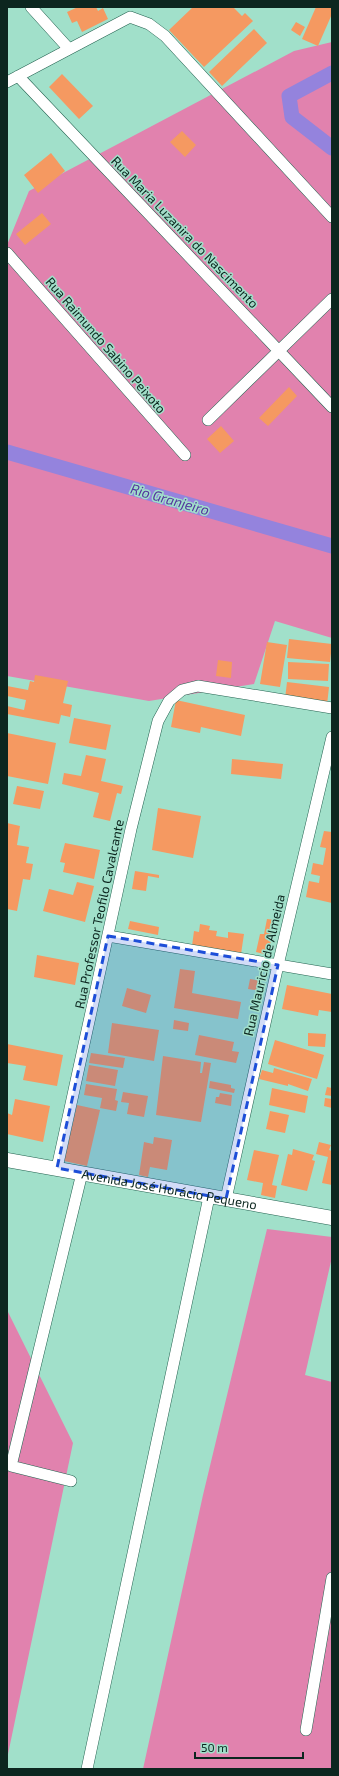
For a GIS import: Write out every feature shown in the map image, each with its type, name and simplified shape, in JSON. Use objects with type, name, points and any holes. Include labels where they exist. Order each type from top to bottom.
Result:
[{"type":"street","points":[[30,7],[69,49]]},
{"type":"street","points":[[7,82],[130,17],[149,24],[165,36],[332,218]]},
{"type":"street","name":"Rua Maria Luzanira do Nascimento","points":[[18,76],[332,407]]},
{"type":"street","name":"Rua Raimundo Sabino Peixoto","points":[[7,253],[185,455]]},
{"type":"street","points":[[208,420],[332,299]]},
{"type":"street","name":"Rua Professor Teofilo Cavalcante","points":[[57,1168],[131,829],[158,721],[169,701],[182,690],[198,686],[332,708]]},
{"type":"street","name":"Rua Mauricio de Almeida","points":[[226,1199],[278,965],[332,737]]},
{"type":"street","points":[[108,936],[332,974]]},
{"type":"street","name":"Avenida José Horácio Pequeno","points":[[7,1160],[332,1218]]},
{"type":"street","points":[[71,1481],[11,1466],[82,1173]]},
{"type":"street","points":[[87,1769],[209,1197]]},
{"type":"street","points":[[306,1730],[332,1578]]},
{"type":"highlighted area","points":[[108,936],[278,965],[226,1199],[57,1168]]},
{"type":"shaded area","points":[[332,42],[332,638],[275,621],[254,684],[149,701],[7,676],[7,245],[29,191],[294,51]]},
{"type":"shaded area","points":[[267,1229],[332,1237],[332,1257],[305,1375],[332,1382],[332,1769],[143,1769],[203,1495]]},
{"type":"shaded area","points":[[7,1310],[73,1443],[7,1759]]},
{"type":"building","points":[[78,7],[96,7],[98,11],[103,8],[108,19],[82,32],[77,21],[72,23],[67,12]]},
{"type":"building","points":[[193,7],[233,7],[242,16],[245,13],[253,21],[204,67],[169,30]]},
{"type":"building","points":[[316,7],[332,7],[332,14],[318,46],[302,39]]},
{"type":"building","points":[[296,22],[305,27],[300,36],[291,30]]},
{"type":"building","points":[[254,29],[267,43],[222,86],[209,72]]},
{"type":"building","points":[[62,74],[93,106],[79,119],[49,87]]},
{"type":"building","points":[[182,131],[196,145],[185,157],[170,142]]},
{"type":"building","points":[[51,153],[65,171],[38,193],[24,175]]},
{"type":"building","points":[[42,213],[51,224],[25,245],[16,234]]},
{"type":"building","points":[[289,387],[297,396],[268,426],[259,418]]},
{"type":"building","points":[[221,426],[234,441],[220,453],[207,439]]},
{"type":"building","points":[[289,639],[332,644],[330,662],[287,658]]},
{"type":"building","points":[[267,642],[287,645],[280,687],[260,684]]},
{"type":"building","points":[[218,660],[232,662],[231,678],[216,676]]},
{"type":"building","points":[[288,662],[329,664],[328,681],[288,679]]},
{"type":"building","points":[[35,675],[68,681],[63,703],[72,705],[70,717],[61,715],[59,724],[7,714],[7,706],[24,710],[26,700],[7,696],[7,686],[28,690],[30,681],[34,682]]},
{"type":"building","points":[[287,682],[329,687],[327,705],[285,699]]},
{"type":"building","points":[[176,700],[245,715],[241,736],[201,727],[200,733],[171,727]]},
{"type":"building","points":[[74,718],[111,725],[106,750],[69,743]]},
{"type":"building","points":[[7,733],[56,743],[48,784],[7,776]]},
{"type":"building","points":[[86,755],[106,759],[101,781],[123,786],[121,794],[117,793],[110,821],[93,817],[99,793],[62,784],[64,773],[81,776]]},
{"type":"building","points":[[232,759],[283,764],[281,779],[231,774]]},
{"type":"building","points":[[17,786],[44,791],[40,809],[13,804]]},
{"type":"building","points":[[158,808],[201,816],[193,858],[152,850]]},
{"type":"building","points":[[7,823],[20,826],[17,845],[29,847],[26,863],[33,864],[30,880],[23,879],[17,911],[7,909]]},
{"type":"building","points":[[324,831],[332,832],[332,903],[306,897],[309,881],[319,883],[320,876],[311,874],[313,863],[323,865],[326,848],[320,847]]},
{"type":"building","points":[[65,843],[100,850],[94,879],[63,872],[65,863],[60,862]]},
{"type":"building","points":[[135,871],[159,875],[159,878],[148,876],[146,891],[132,889]]},
{"type":"building","points":[[77,882],[94,886],[85,922],[43,911],[49,889],[73,895]]},
{"type":"building","points":[[267,919],[275,920],[268,955],[256,952],[260,934],[264,934]]},
{"type":"building","points":[[130,921],[159,927],[158,935],[128,929]]},
{"type":"building","points":[[200,924],[210,926],[209,930],[217,931],[216,936],[228,938],[228,932],[244,934],[241,954],[192,946],[194,931],[199,932]]},
{"type":"building","points":[[37,955],[79,963],[75,985],[34,977]]},
{"type":"building","points":[[180,969],[195,971],[192,993],[241,1002],[238,1019],[174,1008]]},
{"type":"building","points":[[250,979],[261,981],[260,991],[248,989]]},
{"type":"building","points":[[287,985],[332,994],[332,1012],[319,1010],[318,1016],[282,1009]]},
{"type":"building","points":[[127,988],[151,995],[146,1013],[122,1006]]},
{"type":"building","points":[[174,1020],[189,1023],[188,1031],[173,1029]]},
{"type":"building","points":[[112,1023],[159,1030],[154,1061],[108,1053]]},
{"type":"building","points":[[308,1033],[326,1034],[325,1047],[308,1046]]},
{"type":"building","points":[[199,1035],[234,1042],[232,1051],[239,1052],[236,1063],[195,1055]]},
{"type":"building","points":[[275,1040],[324,1055],[317,1079],[268,1064]]},
{"type":"building","points":[[7,1044],[63,1055],[57,1086],[23,1080],[26,1066],[7,1063]]},
{"type":"building","points":[[91,1053],[125,1058],[123,1068],[89,1063]]},
{"type":"building","points":[[163,1056],[201,1062],[200,1073],[202,1073],[204,1062],[211,1063],[201,1122],[156,1115]]},
{"type":"building","points":[[89,1065],[118,1070],[115,1086],[86,1081]]},
{"type":"building","points":[[274,1068],[312,1079],[308,1091],[288,1084],[288,1086],[259,1079],[262,1070],[273,1073]]},
{"type":"building","points":[[210,1081],[231,1085],[231,1088],[235,1089],[234,1093],[209,1088]]},
{"type":"building","points":[[86,1084],[117,1089],[115,1100],[118,1101],[116,1111],[100,1108],[102,1098],[84,1095]]},
{"type":"building","points":[[327,1087],[332,1088],[332,1096],[325,1095]]},
{"type":"building","points":[[272,1088],[308,1096],[305,1113],[269,1105]]},
{"type":"building","points":[[123,1092],[148,1096],[144,1117],[127,1114],[129,1103],[121,1102]]},
{"type":"building","points":[[220,1093],[232,1095],[231,1106],[215,1103],[216,1097],[219,1097]]},
{"type":"building","points":[[325,1098],[332,1099],[332,1108],[324,1106]]},
{"type":"building","points":[[15,1099],[50,1106],[43,1142],[7,1134],[7,1113],[12,1115]]},
{"type":"building","points":[[77,1105],[100,1110],[87,1166],[64,1161]]},
{"type":"building","points":[[270,1111],[289,1115],[285,1133],[266,1129]]},
{"type":"building","points":[[154,1137],[172,1140],[167,1170],[150,1167],[148,1177],[139,1175],[144,1142],[153,1144]]},
{"type":"building","points":[[319,1142],[331,1145],[329,1150],[332,1151],[332,1185],[322,1183],[328,1157],[316,1154]]},
{"type":"building","points":[[293,1149],[314,1155],[312,1160],[315,1161],[307,1191],[281,1185],[288,1154],[292,1155]]},
{"type":"building","points":[[254,1150],[279,1155],[272,1185],[277,1186],[275,1198],[261,1195],[263,1183],[247,1180]]},
{"type":"waterway","name":"Rio Granjeiro","points":[[332,73],[289,96],[292,117],[332,148]]},
{"type":"waterway","name":"Rio Granjeiro","points":[[7,452],[332,546]]}]
